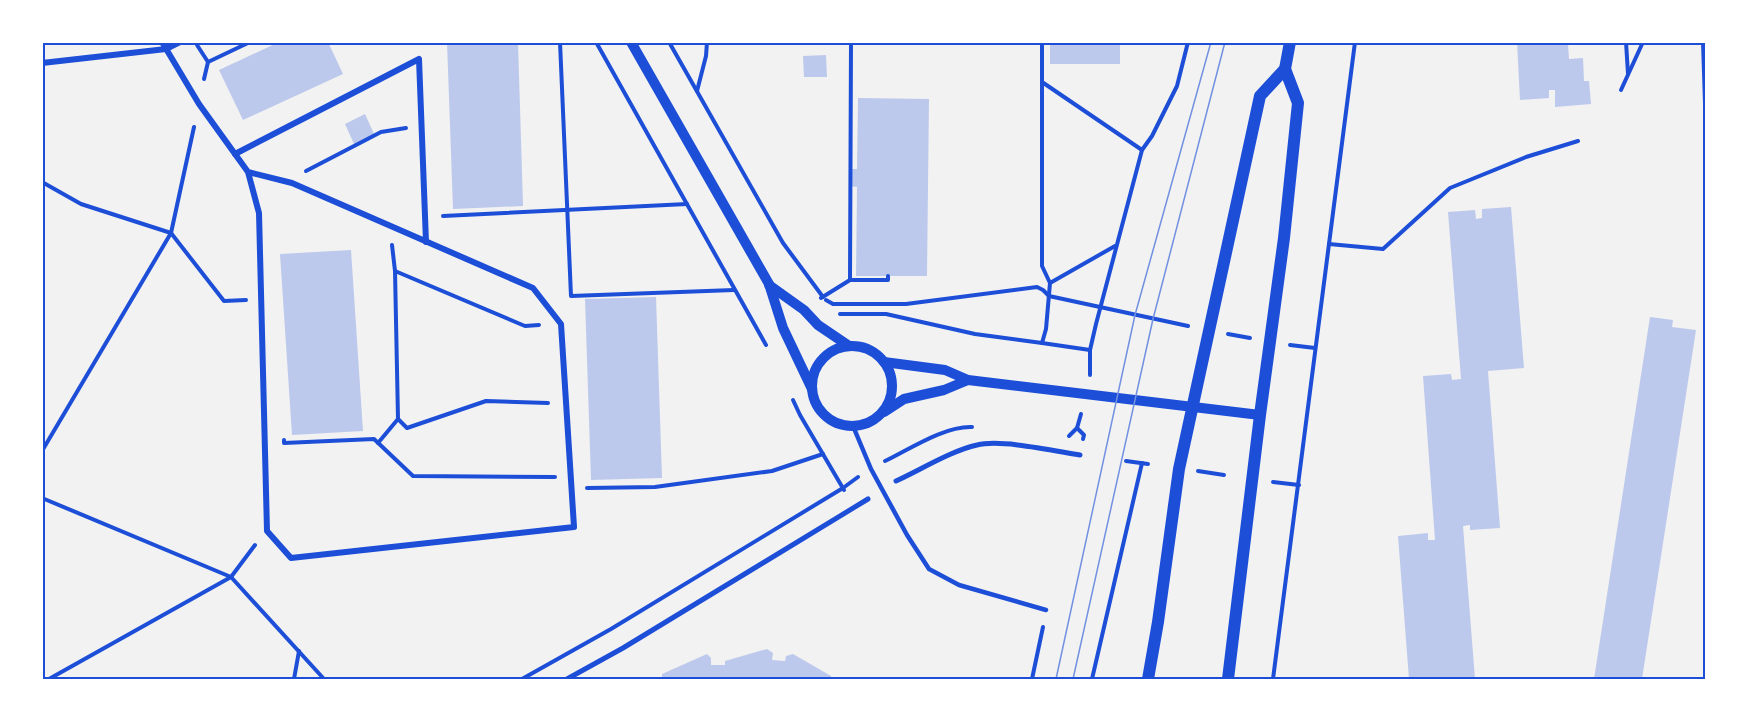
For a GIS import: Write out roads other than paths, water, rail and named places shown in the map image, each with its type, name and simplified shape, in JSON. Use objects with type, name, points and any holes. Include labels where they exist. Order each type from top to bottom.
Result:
[{"type":"main road","points":[[1228,679],[1284,238],[1298,103],[1285,69],[1290,42]]},
{"type":"main road","points":[[1148,679],[1179,469],[1260,96],[1285,69]]},
{"type":"street","points":[[42,63],[180,42]]},
{"type":"street","points":[[631,42],[769,284],[783,328],[812,389],[815,403],[825,416],[838,424],[854,426],[869,423],[904,399],[944,390],[968,380]]},
{"type":"street","points":[[164,45],[198,104],[248,172],[260,213],[267,531],[291,558],[574,527],[561,324],[533,288],[292,183],[248,172]]},
{"type":"street","points":[[235,154],[419,59],[426,242]]},
{"type":"street","points":[[769,284],[804,310],[818,325],[849,346]]},
{"type":"street","points":[[812,389],[814,373],[821,360],[834,350],[849,346],[862,347],[874,353],[884,362],[890,374],[892,388],[889,402],[882,413]]},
{"type":"street","points":[[884,362],[945,370],[968,380],[1260,415]]},
{"type":"street","points":[[896,481],[980,444],[1018,446],[1080,455]]},
{"type":"street","points":[[567,679],[623,648],[868,499]]},
{"type":"lane","points":[[854,426],[871,469],[907,535],[929,568],[959,585],[1046,610]]},
{"type":"tram line","points":[[1056,679],[1135,315],[1211,42]]},
{"type":"tram line","points":[[1073,679],[1153,319],[1225,42]]}]
